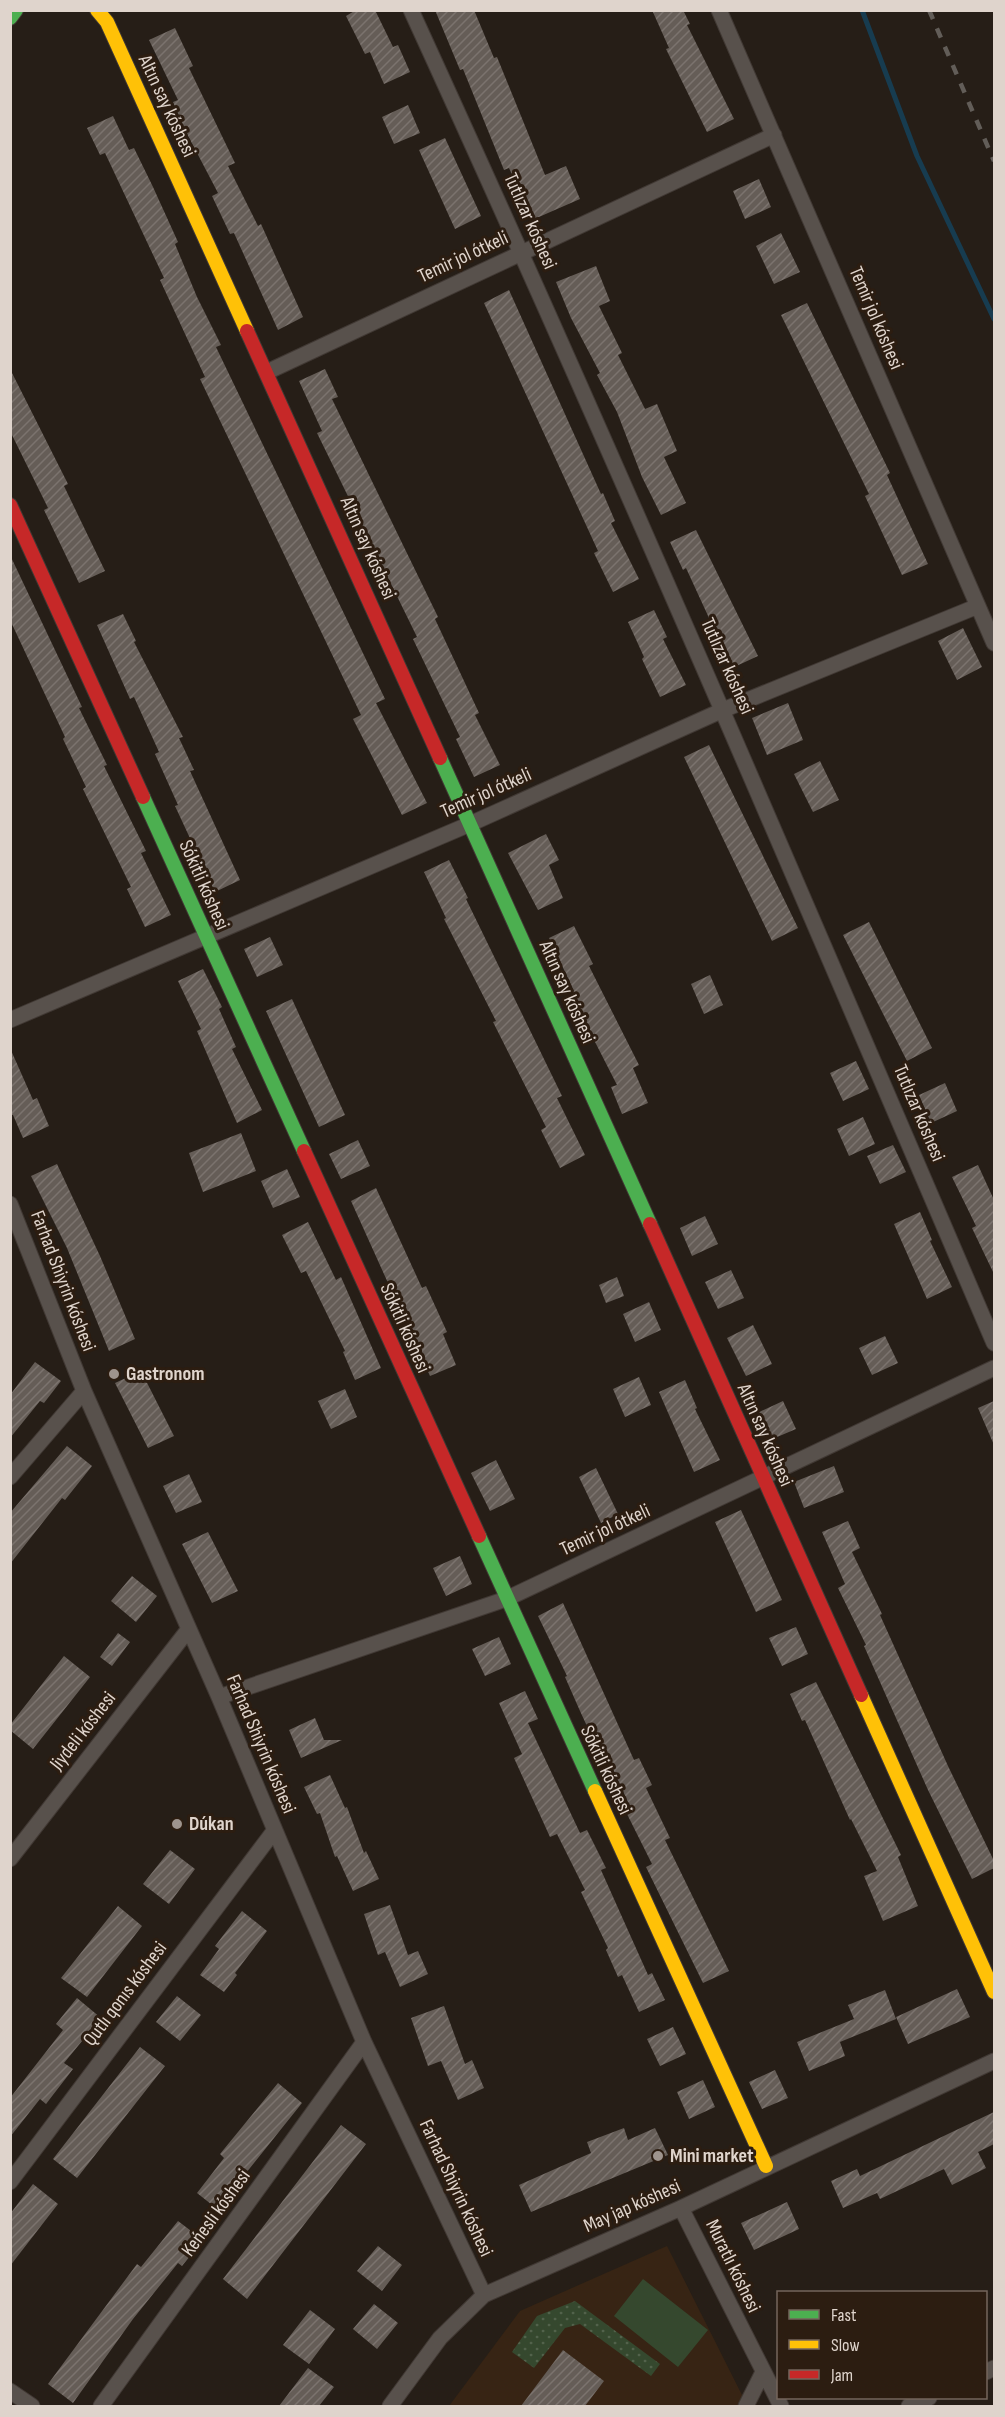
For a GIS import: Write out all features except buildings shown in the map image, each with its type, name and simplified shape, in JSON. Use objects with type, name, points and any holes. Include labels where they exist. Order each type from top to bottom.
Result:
[{"type":"street","points":[[10,18],[16,10]]},
{"type":"street","name":"Altın say kóshesi","points":[[97,10],[112,33],[267,372],[994,1992]]},
{"type":"street","name":"Tutlızar kóshesi","points":[[411,10],[522,252],[723,710],[994,1343]]},
{"type":"street","name":"Temir jol kóshesi","points":[[719,10],[994,643]]},
{"type":"street","name":"Temir jol ótkeli","points":[[267,372],[774,135]]},
{"type":"street","name":"Sókitli kóshesi","points":[[10,505],[766,2166]]},
{"type":"street","name":"Temir jol ótkeli","points":[[10,1020],[470,824],[723,710],[978,606]]},
{"type":"street","name":"Farhad Shiyrin kóshesi","points":[[10,1204],[84,1391],[219,1697],[364,2042],[484,2295]]},
{"type":"street","name":"Temir jol ótkeli","points":[[219,1697],[506,1599],[994,1368]]},
{"type":"street","points":[[10,1478],[84,1391]]},
{"type":"street","name":"Jiydeli kóshesi","points":[[10,1859],[188,1630]]},
{"type":"street","name":"Qutlı qonıs kóshesi","points":[[10,2182],[274,1831]]},
{"type":"street","name":"Keńesli kóshesi","points":[[101,2406],[364,2042]]},
{"type":"street","name":"May jap kóshesi","points":[[390,2406],[440,2338],[484,2295],[681,2208],[766,2166],[994,2061]]},
{"type":"street","name":"Muratlı kóshesi","points":[[681,2208],[762,2374],[781,2406]]},
{"type":"street","points":[[746,2406],[762,2374]]},
{"type":"street","points":[[10,2391],[33,2406]]},
{"type":"street","points":[[909,2406],[925,2399]]},
{"type":"shaded area","points":[[667,2246],[743,2397],[738,2406],[449,2406],[520,2311]]},
{"type":"green space","points":[[643,2279],[708,2330],[678,2367],[614,2316]]},
{"type":"green space","points":[[575,2301],[660,2364],[651,2376],[580,2324],[565,2328],[534,2368],[512,2352],[537,2316]]},
{"type":"waterway","points":[[862,10],[917,156],[994,319]]},
{"type":"railway","points":[[929,10],[994,161]]},
{"type":"traffic: fast","points":[[10,18],[16,10]]},
{"type":"traffic: fast","points":[[440,758],[650,1224]]},
{"type":"traffic: fast","points":[[143,797],[304,1151]]},
{"type":"traffic: fast","points":[[479,1536],[595,1791]]},
{"type":"traffic: slow","points":[[97,10],[107,22],[247,331]]},
{"type":"traffic: slow","points":[[861,1695],[994,1992]]},
{"type":"traffic: slow","points":[[595,1791],[766,2166]]},
{"type":"traffic: jam","points":[[247,331],[440,758]]},
{"type":"traffic: jam","points":[[10,505],[143,797]]},
{"type":"traffic: jam","points":[[304,1151],[479,1536]]},
{"type":"traffic: jam","points":[[650,1224],[861,1695]]},
{"type":"place","name":"Gastronom","points":[[114,1374]]},
{"type":"place","name":"Dúkan","points":[[177,1824]]},
{"type":"place","name":"Mini market","points":[[658,2156]]}]
